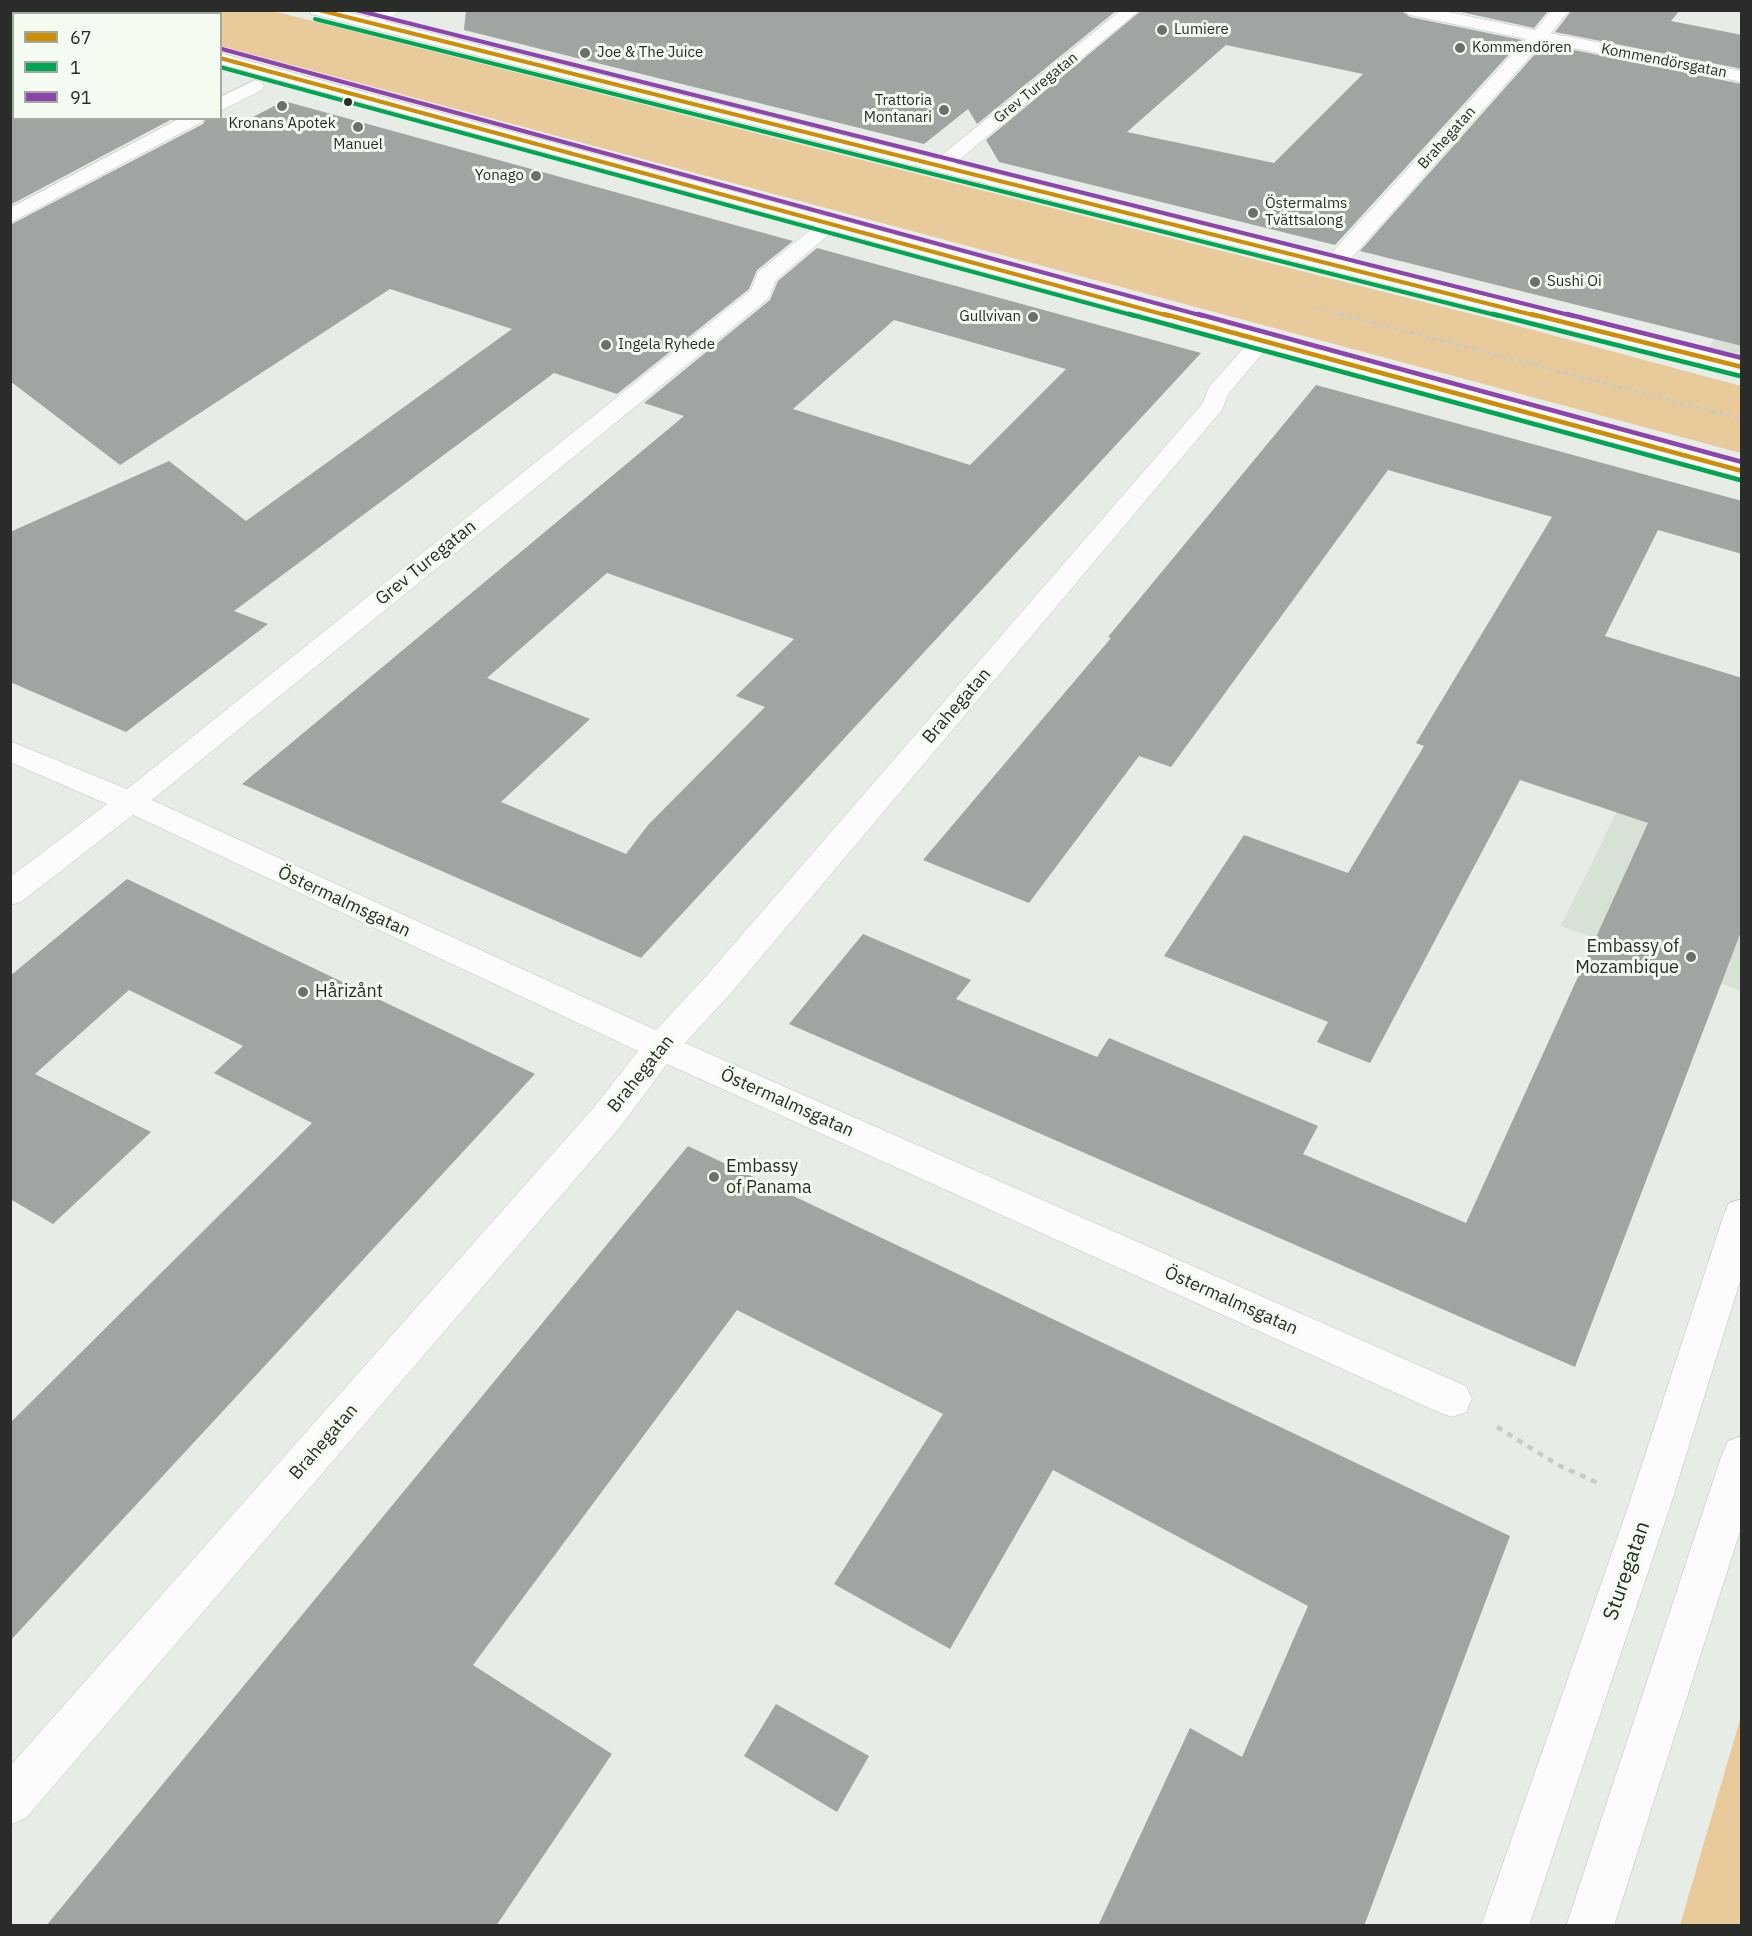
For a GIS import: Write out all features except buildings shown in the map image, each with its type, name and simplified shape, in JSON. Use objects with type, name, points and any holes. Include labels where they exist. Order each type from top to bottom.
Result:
[{"type":"street","points":[[317,10],[1742,367]]},
{"type":"street","points":[[369,23],[394,10]]},
{"type":"street","name":"Grev Turegatan","points":[[940,166],[1132,10]]},
{"type":"street","name":"Kommendörsgatan","points":[[1410,10],[1742,77]]},
{"type":"street","name":"Brahegatan","points":[[1333,265],[1562,10]]},
{"type":"street","points":[[222,59],[1742,471]]},
{"type":"street","points":[[222,104],[255,87]]},
{"type":"street","points":[[10,217],[191,120]]},
{"type":"street","name":"Grev Turegatan","points":[[10,894],[130,802],[761,293],[766,277],[831,223]]},
{"type":"street","name":"Brahegatan","points":[[10,1802],[608,1116],[661,1047],[719,984],[1214,405],[1217,392],[1262,341]]},
{"type":"street","name":"Östermalmsgatan","points":[[10,750],[130,802],[661,1047],[1452,1399]]},
{"type":"street","name":"Sturegatan","points":[[1505,1926],[1649,1507],[1742,1214]]},
{"type":"street","points":[[1590,1926],[1742,1454]]},
{"type":"path","points":[[1452,1399],[1558,1465]]},
{"type":"shaded area","points":[[87,11],[273,11],[1511,324],[1741,386],[1741,453],[222,46],[222,12]]},
{"type":"shaded area","points":[[1741,291],[1741,359],[1707,351]]},
{"type":"shaded area","points":[[1626,793],[1741,831],[1741,991],[1561,926]]},
{"type":"shaded area","points":[[1741,1716],[1741,1925],[1680,1925]]},
{"type":"transit line","name":"67","points":[[319,10],[1742,367]]},
{"type":"transit line","name":"91","points":[[356,10],[1742,358]]},
{"type":"transit line","name":"1","points":[[315,19],[1740,376]]},
{"type":"transit line","name":"91","points":[[222,49],[1742,462]]},
{"type":"transit line","name":"67","points":[[222,59],[1742,471]]},
{"type":"transit line","name":"1","points":[[222,68],[1740,480]]},
{"type":"place","name":"Lumiere","points":[[1162,30]]},
{"type":"place","name":"Kommendören","points":[[1460,48]]},
{"type":"place","name":"Joe & The Juice","points":[[585,53]]},
{"type":"place","name":"Kronans Apotek","points":[[282,106]]},
{"type":"place","name":"Trattoria Montanari","points":[[944,110]]},
{"type":"place","name":"Manuel","points":[[358,127]]},
{"type":"place","name":"Yonago","points":[[536,176]]},
{"type":"place","name":"Östermalms Tvättsalong","points":[[1253,213]]},
{"type":"place","name":"Sushi Oi","points":[[1535,282]]},
{"type":"place","name":"Gullvivan","points":[[1033,317]]},
{"type":"place","name":"Ingela Ryhede","points":[[606,345]]},
{"type":"place","name":"Embassy of Mozambique","points":[[1691,957]]},
{"type":"place","name":"Hårizånt","points":[[303,992]]},
{"type":"place","name":"Embassy of Panama","points":[[714,1177]]}]
